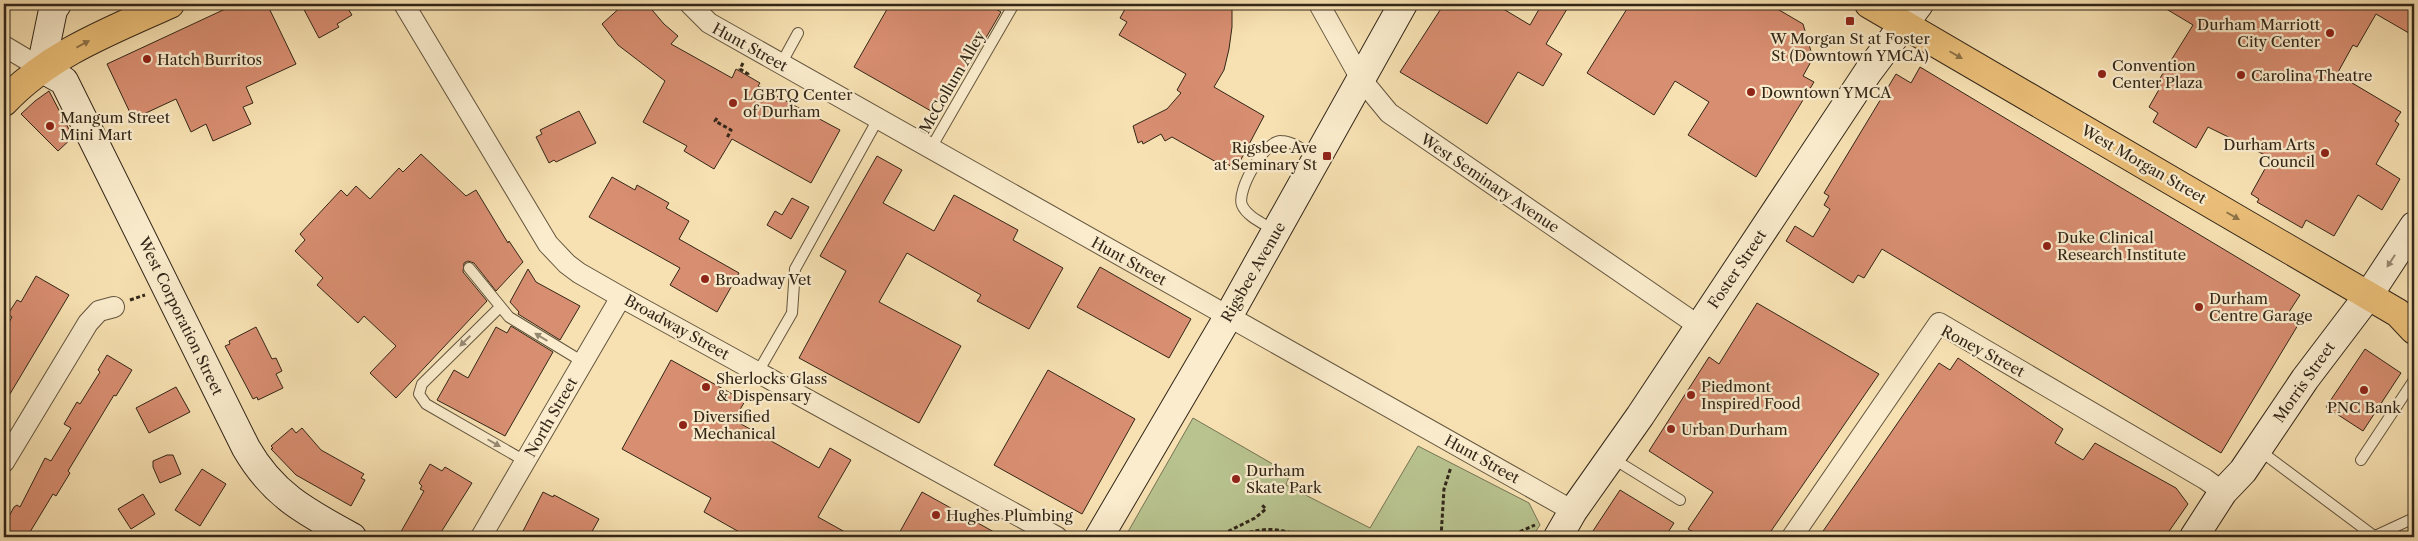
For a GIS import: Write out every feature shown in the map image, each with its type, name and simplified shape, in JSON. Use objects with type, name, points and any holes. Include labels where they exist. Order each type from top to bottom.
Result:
[{"type":"main road","points":[[4,102],[23,82],[41,68],[93,38],[170,4]]},
{"type":"main road","name":"West Morgan Street","points":[[1869,4],[1912,14],[2409,321]]},
{"type":"street","points":[[4,46],[41,68],[53,10],[57,4]]},
{"type":"street","name":"Broadway Street","points":[[404,4],[548,244],[567,264],[621,297],[1057,537]]},
{"type":"street","name":"Hunt Street","points":[[690,4],[709,23],[1573,511]]},
{"type":"street","name":"West Seminary Avenue","points":[[1319,4],[1361,79],[1389,113],[1699,326]]},
{"type":"street","name":"Rigsbee Avenue","points":[[1099,537],[1228,317],[1403,4]]},
{"type":"street","name":"Foster Street","points":[[1547,531],[1573,511],[1611,458],[1868,72],[1912,14]]},
{"type":"street","name":"West Corporation Street","points":[[41,68],[64,81],[257,467],[282,495],[302,510],[352,537]]},
{"type":"street","name":"Morris Street","points":[[2194,537],[2224,492],[2243,471],[2305,379],[2368,296],[2414,226]]},
{"type":"street","name":"North Street","points":[[481,537],[621,297]]},
{"type":"street","points":[[4,462],[88,323],[99,311],[114,307]]},
{"type":"street","name":"Roney Street","points":[[1792,537],[1939,323],[2224,492]]},
{"type":"lane","name":"McCollum Alley","points":[[931,148],[1014,4]]},
{"type":"lane","points":[[781,64],[798,33]]},
{"type":"lane","points":[[758,372],[792,313],[795,269],[878,118]]},
{"type":"lane","points":[[1276,232],[1252,217],[1242,207],[1241,201],[1244,187],[1260,156],[1269,145],[1282,141],[1290,143],[1317,158]]},
{"type":"lane","points":[[469,268],[509,318],[583,362]]},
{"type":"lane","points":[[500,307],[422,384],[420,394],[426,404],[525,461]]},
{"type":"lane","points":[[2361,460],[2414,380]]},
{"type":"lane","points":[[2258,449],[2373,537],[2414,518]]},
{"type":"lane","points":[[1611,458],[1680,500]]},
{"type":"path","points":[[742,64],[740,69],[748,75]]},
{"type":"path","points":[[717,118],[715,121],[731,130],[727,138]]},
{"type":"path","points":[[114,307],[167,288]]},
{"type":"path","points":[[1441,537],[1444,490],[1451,467]]},
{"type":"path","points":[[1228,537],[1227,532],[1256,518],[1266,510],[1262,505]]},
{"type":"path","points":[[1237,537],[1253,530],[1278,530],[1302,537]]},
{"type":"path","points":[[1508,537],[1547,531]]},
{"type":"green space","points":[[1193,418],[1290,474],[1286,485],[1370,528],[1418,446],[1529,503],[1540,525],[1532,537],[1125,537]]},
{"type":"building","points":[[236,4],[267,4],[296,64],[246,87],[253,103],[243,107],[251,124],[213,141],[206,124],[191,132],[176,99],[133,119],[107,64]]},
{"type":"building","points":[[301,4],[345,4],[352,15],[337,24],[339,27],[319,38]]},
{"type":"building","points":[[624,4],[647,4],[664,24],[678,36],[671,44],[732,78],[736,69],[760,83],[758,86],[840,130],[811,183],[732,139],[714,169],[684,151],[687,146],[643,122],[665,81],[618,45],[602,24]]},
{"type":"building","points":[[890,4],[987,4],[1001,12],[963,77],[954,72],[931,111],[854,67]]},
{"type":"building","points":[[1128,4],[1232,4],[1232,27],[1229,49],[1224,70],[1214,87],[1264,116],[1236,169],[1227,164],[1225,167],[1172,137],[1165,141],[1161,134],[1143,144],[1142,141],[1138,143],[1133,126],[1167,109],[1181,93],[1177,90],[1186,74],[1119,35],[1127,22],[1120,18]]},
{"type":"building","points":[[1444,4],[1495,4],[1530,25],[1542,4],[1570,4],[1546,44],[1562,54],[1543,86],[1518,72],[1487,124],[1400,72]]},
{"type":"building","name":"Downtown YMCA","points":[[1630,4],[1769,4],[1803,24],[1813,58],[1803,76],[1814,82],[1756,177],[1688,135],[1709,102],[1675,81],[1654,115],[1587,73]]},
{"type":"building","points":[[2158,4],[2414,4],[2414,36],[2376,14],[2357,47],[2353,45],[2337,74],[2401,112],[2395,121],[2399,124],[2376,164],[2400,179],[2382,210],[2358,195],[2334,236],[2306,220],[2302,228],[2257,202],[2259,199],[2251,194],[2271,158],[2208,127],[2196,148],[2153,122],[2158,113],[2149,107],[2161,86],[2157,83],[2193,25]]},
{"type":"building","name":"Duke Clinical Research Institute","points":[[1920,67],[2300,295],[2289,312],[2301,320],[2221,453],[1882,249],[1864,278],[1858,275],[1853,283],[1786,241],[1795,226],[1813,237],[1830,209],[1824,205],[1829,196],[1824,193],[1896,74],[1911,83]]},
{"type":"building","name":"Mangum Street Mini Mart","points":[[49,91],[73,137],[58,151],[21,114]]},
{"type":"building","points":[[579,111],[596,143],[556,162],[554,160],[549,163],[536,137],[542,134],[540,130]]},
{"type":"building","points":[[421,154],[466,196],[476,190],[508,243],[509,241],[523,262],[496,291],[474,263],[468,261],[464,263],[463,272],[487,301],[396,398],[370,373],[396,346],[364,316],[358,323],[317,285],[323,278],[295,251],[305,240],[300,234],[341,190],[347,196],[356,186],[370,199],[399,168],[403,172]]},
{"type":"building","points":[[877,156],[902,170],[883,203],[934,231],[954,195],[1018,230],[1013,240],[1063,268],[1029,329],[977,301],[981,295],[907,253],[879,302],[961,346],[919,423],[799,358],[846,271],[820,256]]},
{"type":"building","points":[[612,177],[635,190],[637,185],[669,203],[666,208],[689,221],[679,239],[739,273],[717,312],[670,285],[680,268],[589,217]]},
{"type":"building","points":[[792,198],[809,207],[791,239],[767,225],[775,211],[782,215]]},
{"type":"building","points":[[1100,267],[1191,319],[1169,358],[1077,307]]},
{"type":"building","points":[[528,269],[536,282],[580,306],[560,340],[518,314],[519,312],[510,302]]},
{"type":"building","points":[[36,276],[69,295],[4,404],[4,331],[12,317],[8,314],[17,300],[21,302]]},
{"type":"building","points":[[1757,303],[1879,374],[1767,537],[1701,537],[1688,529],[1713,492],[1649,451],[1709,357],[1719,364]]},
{"type":"building","points":[[511,326],[553,352],[505,436],[437,400],[454,370],[468,378],[496,327],[507,333]]},
{"type":"building","points":[[256,327],[272,359],[276,358],[282,371],[276,374],[283,388],[258,400],[257,397],[253,399],[225,346],[230,344],[229,341]]},
{"type":"building","name":"PNC Bank","points":[[2365,349],[2401,373],[2363,431],[2326,407]]},
{"type":"building","points":[[107,355],[132,370],[116,396],[114,395],[68,471],[70,473],[56,496],[53,494],[27,537],[4,537],[6,522],[14,507],[17,505],[20,507],[45,458],[51,461],[71,428],[64,424],[77,402],[80,404],[100,372],[98,370]]},
{"type":"building","points":[[1958,358],[2063,429],[2055,443],[2083,460],[2095,443],[2176,488],[2188,504],[2165,537],[1819,537],[1939,363],[1950,370]]},
{"type":"building","points":[[671,360],[745,401],[734,420],[819,468],[830,448],[851,460],[818,517],[854,537],[748,537],[704,512],[711,498],[622,449]]},
{"type":"building","points":[[1048,370],[1135,419],[1082,514],[994,465]]},
{"type":"building","points":[[176,387],[190,412],[149,433],[136,408]]},
{"type":"building","points":[[292,428],[296,433],[302,428],[321,450],[364,474],[361,478],[365,480],[351,506],[296,475],[271,449],[273,448],[271,446]]},
{"type":"building","points":[[167,455],[173,455],[181,474],[160,483],[153,467],[153,461]]},
{"type":"building","points":[[430,464],[442,471],[445,467],[472,483],[438,537],[398,537],[424,491],[420,489],[422,486],[419,483]]},
{"type":"building","points":[[202,469],[226,484],[200,526],[175,510]]},
{"type":"building","points":[[1620,490],[1674,523],[1665,537],[1589,537]]},
{"type":"building","points":[[543,492],[553,497],[554,495],[599,519],[589,537],[520,537]]},
{"type":"building","name":"Hughes Plumbing","points":[[922,492],[1003,537],[897,537]]},
{"type":"building","points":[[143,494],[155,514],[131,529],[118,509]]},
{"type":"place","name":"W Morgan St at Foster St (Downtown YMCA)","points":[[1850,21]]},
{"type":"place","name":"Durham Marriott City Center","points":[[2330,33]]},
{"type":"place","name":"Hatch Burritos","points":[[147,59]]},
{"type":"place","name":"Convention Center Plaza","points":[[2102,74]]},
{"type":"place","name":"Carolina Theatre","points":[[2241,75]]},
{"type":"place","name":"Downtown YMCA","points":[[1751,92]]},
{"type":"place","name":"LGBTQ Center of Durham","points":[[733,103]]},
{"type":"place","name":"Mangum Street Mini Mart","points":[[50,126]]},
{"type":"place","name":"Durham Arts Council","points":[[2325,153]]},
{"type":"place","name":"Rigsbee Ave at Seminary St","points":[[1327,156]]},
{"type":"place","name":"Duke Clinical Research Institute","points":[[2047,246]]},
{"type":"place","name":"Broadway Vet","points":[[705,279]]},
{"type":"place","name":"Durham Centre Garage","points":[[2199,307]]},
{"type":"place","name":"Sherlocks Glass & Dispensary","points":[[706,387]]},
{"type":"place","name":"PNC Bank","points":[[2364,390]]},
{"type":"place","name":"Piedmont Inspired Food","points":[[1691,395]]},
{"type":"place","name":"Diversified Mechanical","points":[[683,425]]},
{"type":"place","name":"Urban Durham","points":[[1671,429]]},
{"type":"place","name":"Durham Skate Park","points":[[1236,479]]},
{"type":"place","name":"Hughes Plumbing","points":[[936,515]]}]
